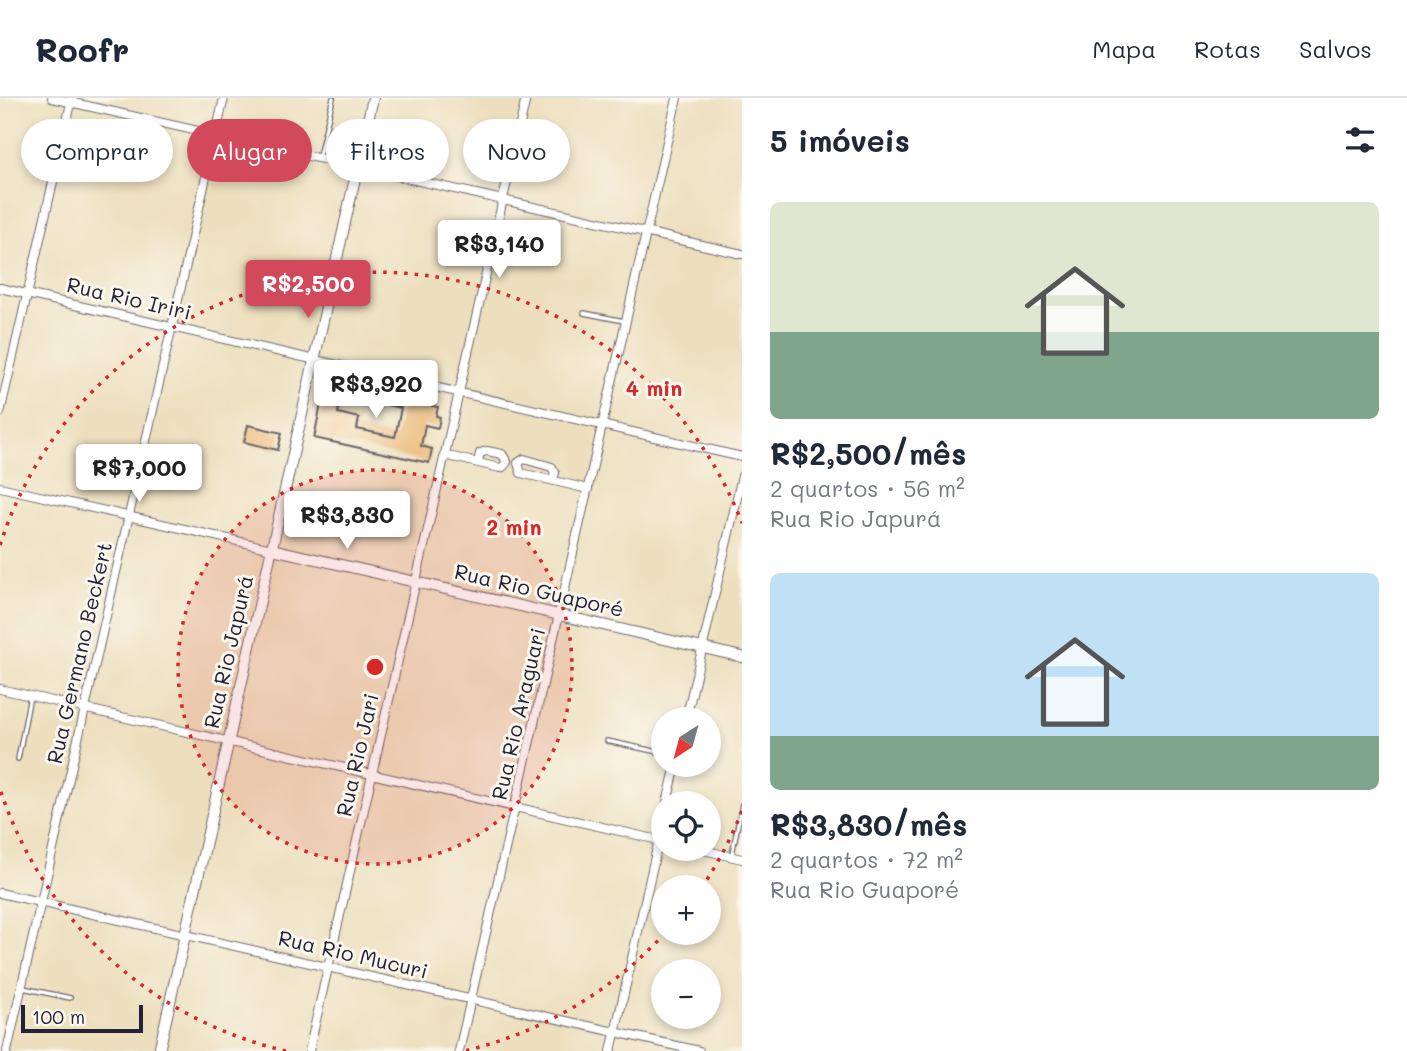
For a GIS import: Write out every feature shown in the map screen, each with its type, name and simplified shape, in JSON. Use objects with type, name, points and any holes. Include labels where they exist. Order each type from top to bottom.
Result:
[{"type":"street","points":[[52,98],[71,100],[187,128]]},
{"type":"street","name":"Rua Germano Beckert","points":[[219,119],[224,98]]},
{"type":"street","name":"Rua Rio Japurá","points":[[368,119],[373,98]]},
{"type":"street","name":"Rua Rio Jari","points":[[309,1051],[526,98]]},
{"type":"street","name":"Rua Rio Araguari","points":[[459,1051],[677,98]]},
{"type":"street","points":[[0,413],[71,100]]},
{"type":"street","points":[[312,156],[326,160]]},
{"type":"street","name":"Rua Germano Beckert","points":[[7,1051],[205,182]]},
{"type":"street","name":"Rua Rio Japurá","points":[[159,1051],[355,182]]},
{"type":"street","points":[[424,182],[742,254]]},
{"type":"street","name":"Rua Rio Iriri","points":[[0,288],[742,457]]},
{"type":"street","points":[[444,455],[478,463]]},
{"type":"street","points":[[689,707],[742,476]]},
{"type":"street","points":[[552,480],[588,489]]},
{"type":"street","name":"Rua Rio Guaporé","points":[[0,487],[742,657]]},
{"type":"street","points":[[0,689],[651,838]]},
{"type":"street","points":[[721,854],[742,859]]},
{"type":"street","points":[[611,1051],[656,861]]},
{"type":"street","name":"Rua Rio Mucuri","points":[[0,893],[699,1051]]},
{"type":"lane","points":[[319,158],[333,98]]},
{"type":"lane","points":[[584,313],[626,321]]},
{"type":"lane","points":[[18,759],[30,696]]},
{"type":"lane","points":[[607,741],[651,750]]},
{"type":"lane","points":[[731,856],[742,804]]},
{"type":"lane","points":[[21,988],[70,998]]},
{"type":"building","points":[[329,381],[349,385],[350,381],[434,401],[432,406],[438,407],[436,416],[440,417],[438,428],[425,425],[421,446],[432,449],[429,463],[314,438],[324,389],[327,390]],"holes":[[[341,395],[401,408],[395,437],[357,429],[359,418],[338,413]]]},
{"type":"building","points":[[248,425],[282,433],[278,450],[244,442]]}]
